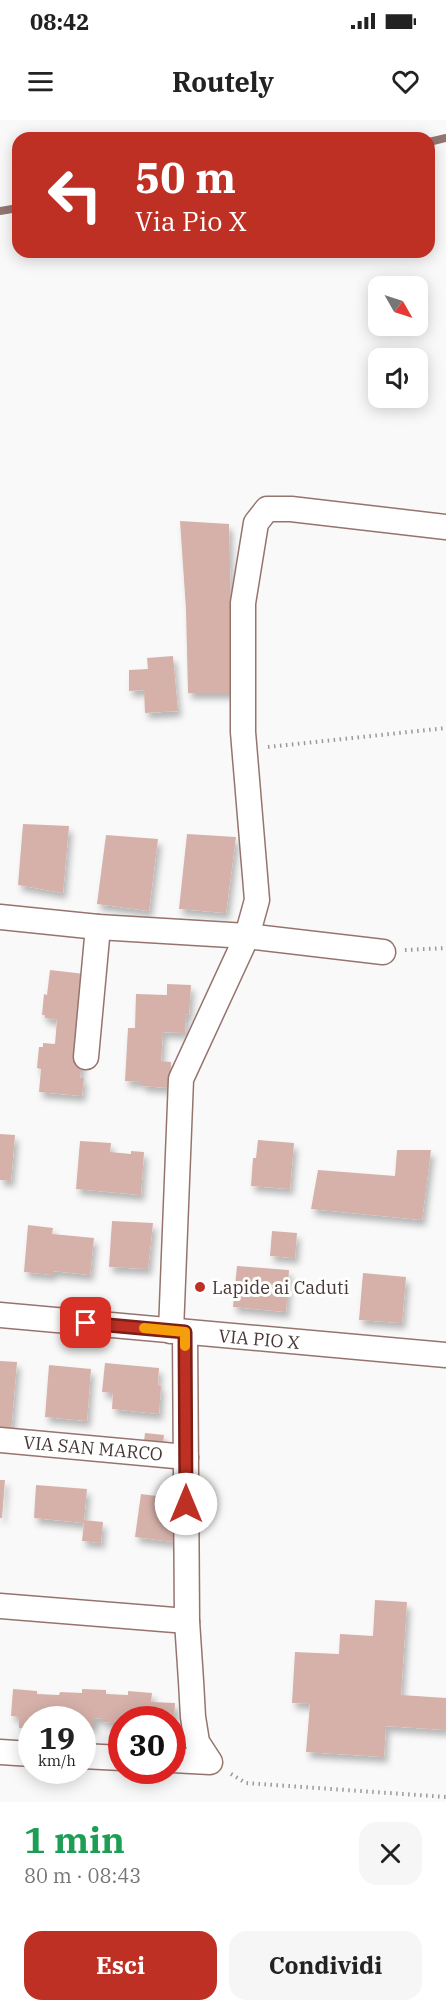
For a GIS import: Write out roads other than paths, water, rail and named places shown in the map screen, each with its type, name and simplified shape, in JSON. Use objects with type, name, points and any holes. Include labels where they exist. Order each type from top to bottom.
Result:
[{"type":"street","name":"VIA SAN MARCO","points":[[186,1761],[210,1762],[197,1742],[193,1717],[187,1621],[186,1457],[178,1331],[181,1078],[247,936],[257,900],[243,732],[243,603],[256,523],[267,508],[446,527]]},
{"type":"street","points":[[0,917],[98,927],[247,936],[383,952]]},
{"type":"street","points":[[86,1057],[98,927]]},
{"type":"street","name":"VIA PIO X","points":[[0,1315],[446,1355]]},
{"type":"street","name":"VIA SAN MARCO","points":[[0,1440],[186,1457]]},
{"type":"street","points":[[0,1606],[187,1621]]},
{"type":"street","points":[[0,1752],[18,1753]]},
{"type":"waterway","points":[[435,141],[446,138]]},
{"type":"waterway","points":[[0,211],[12,209]]},
{"type":"place","name":"Lapide ai Caduti","points":[[200,1287]]}]
